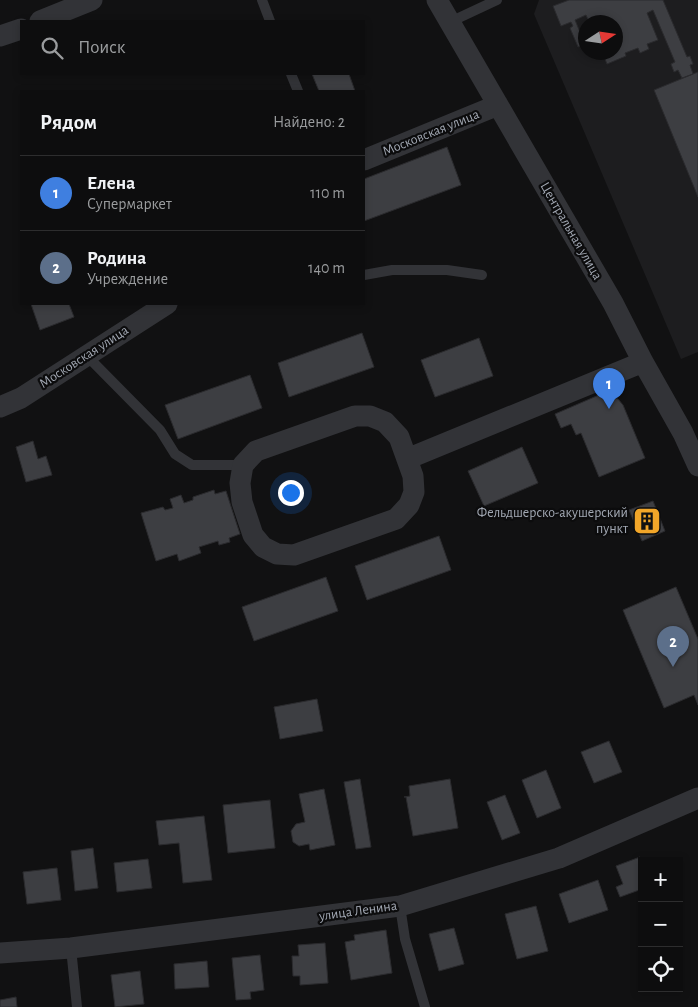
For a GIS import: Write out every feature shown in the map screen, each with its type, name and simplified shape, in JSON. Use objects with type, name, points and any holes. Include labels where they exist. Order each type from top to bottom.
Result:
[{"type":"street","points":[[42,20],[92,0]]},
{"type":"street","name":"Центральная улица","points":[[437,0],[613,303],[643,362],[690,430],[698,466]]},
{"type":"street","points":[[0,36],[20,29]]},
{"type":"street","name":"Московская улица","points":[[365,160],[498,105]]},
{"type":"street","name":"Московская улица","points":[[0,407],[21,398],[165,305]]},
{"type":"street","points":[[407,459],[643,362]]},
{"type":"street","points":[[356,416],[370,416],[385,422],[399,437],[407,459],[413,476],[414,492],[409,505],[396,519],[294,555],[277,554],[263,547],[253,535],[242,502],[240,483],[243,465],[256,452],[356,416]]},
{"type":"street","name":"улица Ленина","points":[[0,953],[71,948],[400,906],[559,858],[698,798]]},
{"type":"lane","points":[[262,0],[270,20]]},
{"type":"lane","points":[[450,22],[498,0]]},
{"type":"lane","points":[[291,75],[298,90]]},
{"type":"lane","points":[[365,275],[392,270],[446,270],[482,275]]},
{"type":"lane","points":[[87,356],[160,430],[175,454],[192,465],[243,465]]},
{"type":"lane","points":[[400,906],[405,939],[425,1007]]},
{"type":"lane","points":[[71,948],[77,1007]]},
{"type":"shaded area","points":[[539,0],[698,0],[698,352],[681,359],[534,14]]},
{"type":"building","points":[[569,0],[663,0],[687,57],[690,56],[693,64],[690,65],[693,74],[682,78],[678,70],[674,72],[671,64],[675,62],[653,10],[647,13],[658,40],[647,44],[649,49],[640,53],[638,48],[625,53],[626,56],[623,57],[623,15],[578,15],[578,19],[575,20],[578,27],[578,47],[570,28],[573,26],[571,22],[561,26],[553,6]]},
{"type":"building","points":[[605,60],[616,60],[607,64]]},
{"type":"building","points":[[698,72],[698,197],[654,90]]},
{"type":"building","points":[[312,75],[349,75],[355,90],[319,90]]},
{"type":"building","points":[[447,147],[461,185],[365,221],[365,179]]},
{"type":"building","points":[[31,305],[69,305],[74,317],[40,330]]},
{"type":"building","points":[[362,333],[374,367],[289,397],[278,363]]},
{"type":"building","points":[[479,338],[493,376],[435,397],[421,360]]},
{"type":"building","points":[[250,375],[262,408],[178,439],[165,405]]},
{"type":"building","points":[[599,395],[618,399],[623,405],[645,458],[599,477],[581,433],[576,435],[571,424],[561,428],[555,414]]},
{"type":"building","points":[[33,441],[38,459],[46,456],[52,475],[26,482],[16,447]]},
{"type":"building","points":[[522,447],[538,483],[484,506],[468,471]]},
{"type":"building","points":[[214,490],[215,494],[226,491],[240,534],[229,538],[230,542],[219,545],[218,541],[199,547],[201,553],[179,561],[177,554],[156,561],[141,513],[163,507],[165,510],[173,508],[170,499],[181,495],[184,503],[193,500],[193,497]]},
{"type":"building","name":"Фельдшерско-акушерский пункт","points":[[653,501],[665,531],[642,541],[629,510]]},
{"type":"building","points":[[439,536],[451,570],[367,600],[355,566]]},
{"type":"building","points":[[326,577],[338,611],[254,641],[242,607]]},
{"type":"building","points":[[676,587],[698,639],[698,705],[694,695],[664,708],[623,610]]},
{"type":"building","points":[[317,699],[323,731],[280,739],[274,707]]},
{"type":"building","points":[[609,741],[622,772],[594,783],[581,752]]},
{"type":"building","points":[[546,770],[561,808],[537,818],[522,780]]},
{"type":"building","points":[[360,779],[371,847],[356,849],[344,782]]},
{"type":"building","points":[[450,779],[458,828],[413,836],[406,797],[404,797],[410,796],[409,786]]},
{"type":"building","points":[[324,789],[335,845],[310,850],[309,844],[299,846],[293,842],[291,831],[296,824],[305,822],[299,794]]},
{"type":"building","points":[[505,795],[520,833],[502,840],[487,802]]},
{"type":"building","points":[[270,800],[275,848],[228,853],[223,805]]},
{"type":"building","points":[[204,816],[212,880],[183,883],[179,843],[159,845],[156,821]]},
{"type":"building","points":[[93,848],[98,888],[75,891],[71,851]]},
{"type":"building","points":[[638,858],[638,890],[620,897],[616,887],[623,884],[616,866]]},
{"type":"building","points":[[148,859],[152,888],[117,892],[114,863]]},
{"type":"building","points":[[57,868],[61,900],[27,904],[23,872]]},
{"type":"building","points":[[598,880],[608,910],[569,923],[559,894]]},
{"type":"building","points":[[536,906],[548,951],[517,959],[505,914]]},
{"type":"building","points":[[454,928],[464,964],[439,971],[429,934]]},
{"type":"building","points":[[386,930],[392,973],[351,980],[345,942],[355,940],[354,935]]},
{"type":"building","points":[[325,943],[328,983],[300,985],[300,976],[293,976],[292,956],[299,956],[298,945]]},
{"type":"building","points":[[260,955],[264,990],[250,992],[251,999],[236,1000],[232,958]]},
{"type":"building","points":[[207,961],[209,987],[175,989],[174,964]]},
{"type":"building","points":[[140,971],[144,1004],[115,1007],[111,975]]},
{"type":"building","points":[[16,997],[17,1007],[0,1007],[0,1000]]},
{"type":"place","name":"Елена","points":[[609,409]]},
{"type":"place","name":"Фельдшерско-акушерский пункт","points":[[647,521]]},
{"type":"place","name":"Родина","points":[[673,667]]}]
